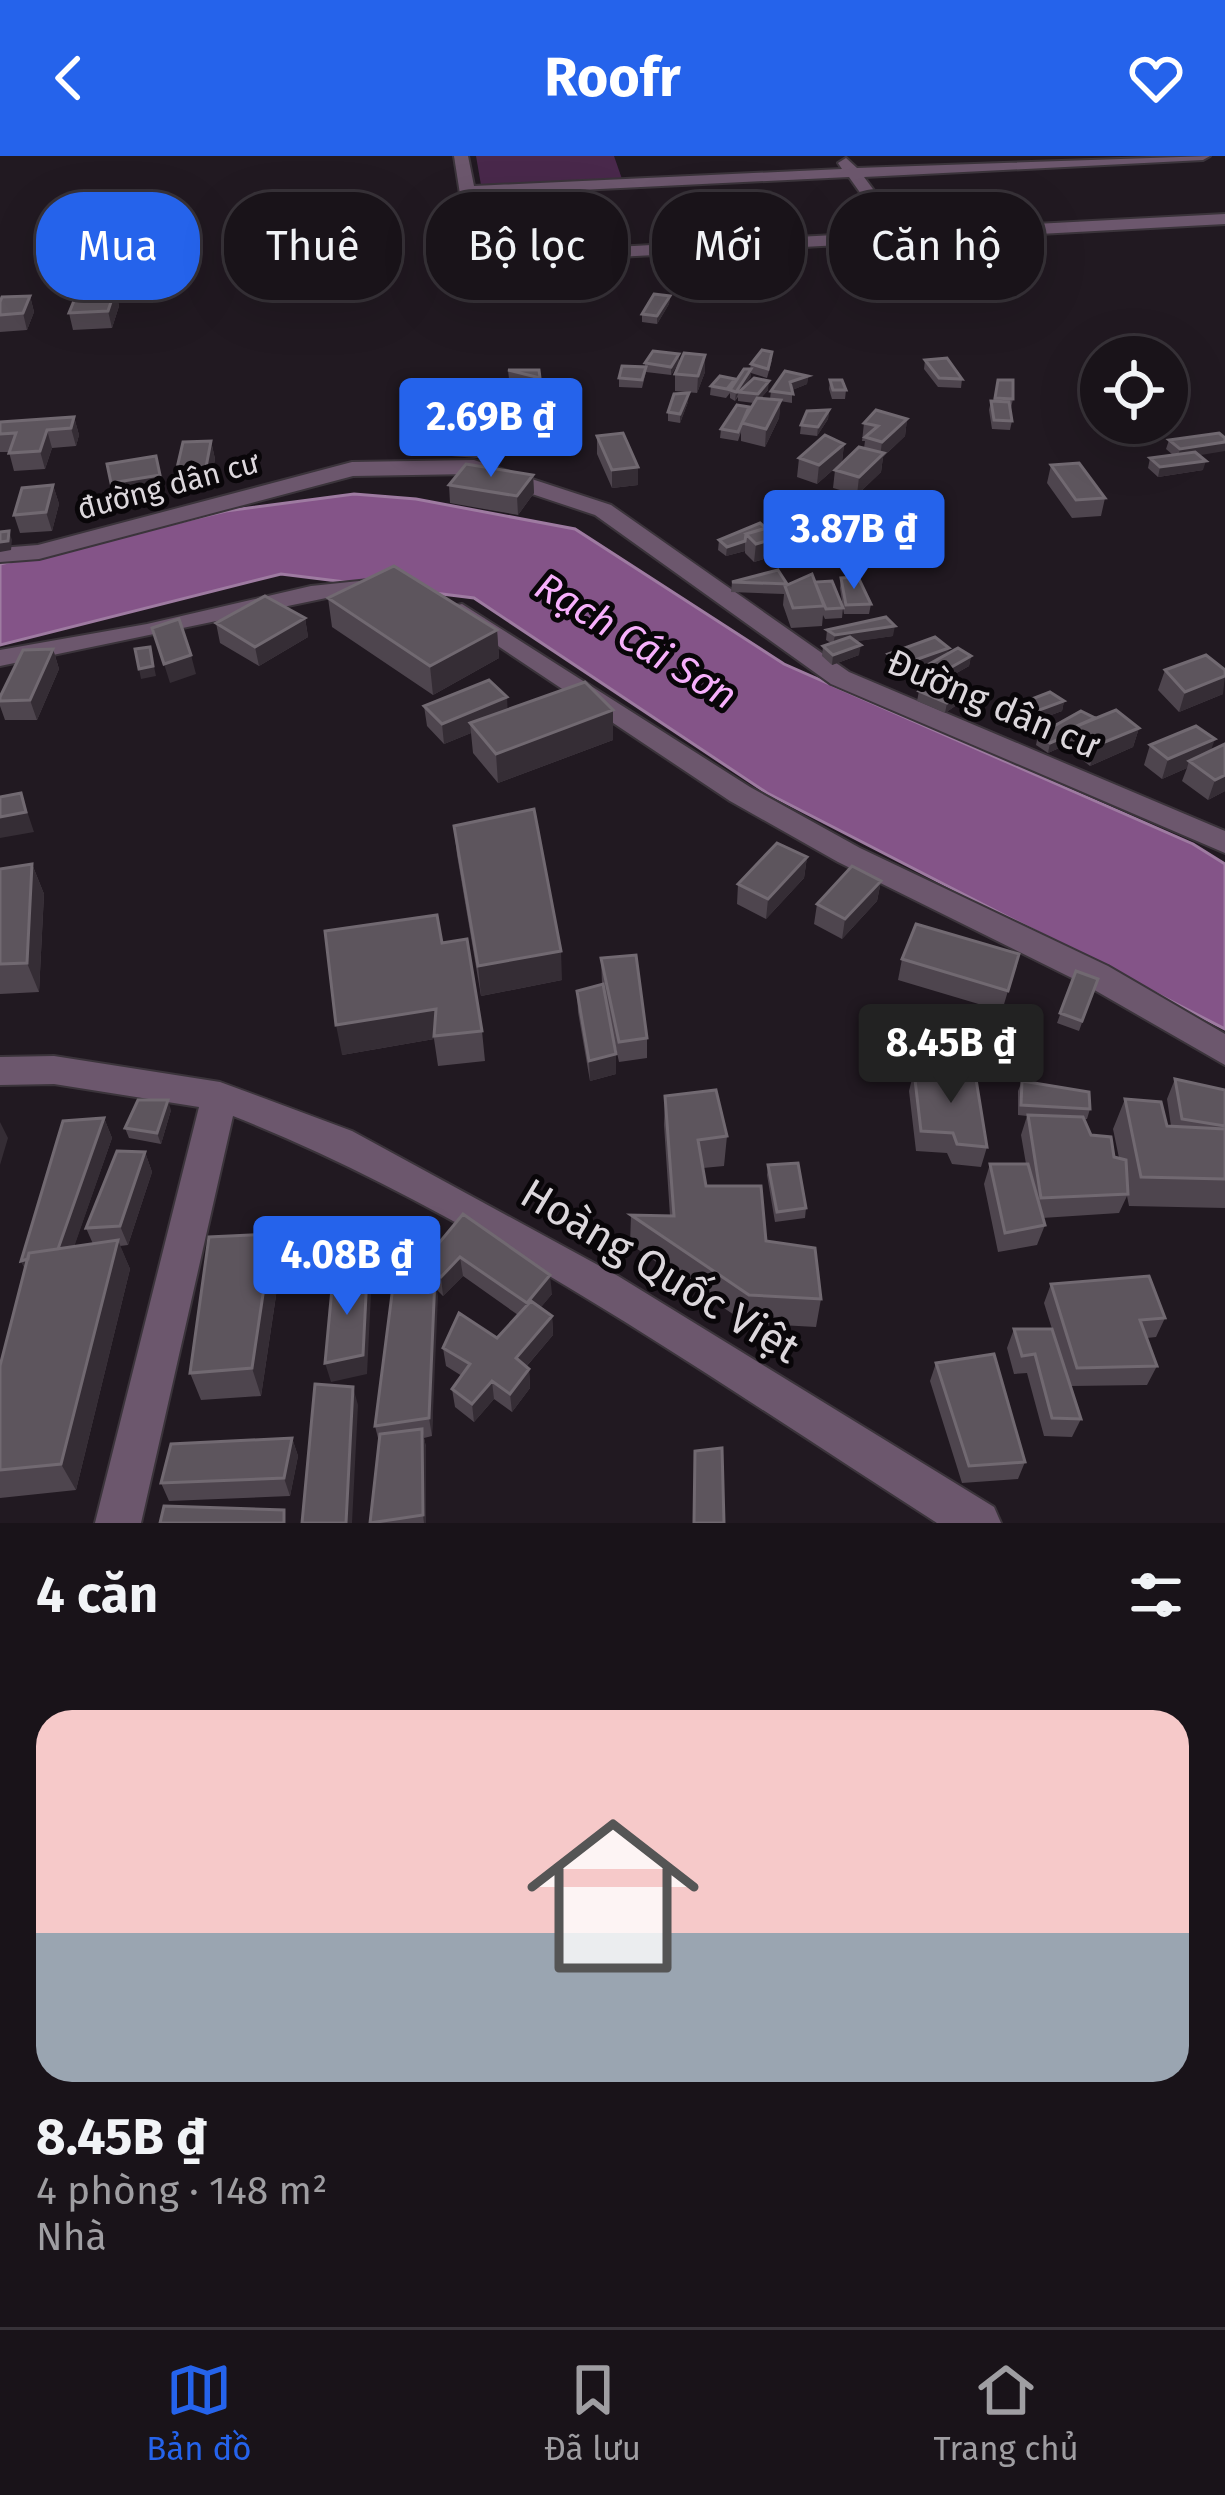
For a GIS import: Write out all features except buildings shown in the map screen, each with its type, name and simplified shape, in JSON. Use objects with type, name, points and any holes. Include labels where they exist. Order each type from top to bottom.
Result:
[{"type":"street","points":[[461,156],[478,251],[507,258],[829,240]]},
{"type":"street","points":[[694,156],[707,180]]},
{"type":"street","points":[[840,156],[867,192]]},
{"type":"street","points":[[466,191],[853,173],[976,161],[1203,156]]},
{"type":"street","points":[[1044,228],[1225,219]]},
{"type":"street","name":"Đường dân cư","points":[[352,469],[474,467],[603,510],[840,678],[1225,843]]},
{"type":"street","name":"đường dân cư","points":[[0,555],[39,552],[352,469]]},
{"type":"street","points":[[0,658],[89,645],[365,586],[424,596],[502,636],[627,724],[740,794],[849,855],[1096,975],[1225,1051]]},
{"type":"street","name":"Hoàng Quốc Việt","points":[[0,1072],[54,1070],[220,1096],[339,1142],[507,1233],[978,1523]]},
{"type":"street","points":[[118,1523],[220,1096]]},
{"type":"shaded area","points":[[476,156],[614,156],[622,179],[481,185]]},
{"type":"water","name":"Rạch Cái Sơn","points":[[354,494],[416,499],[575,529],[784,664],[1193,844],[1225,864],[1225,1029],[767,793],[474,598],[281,574],[0,645],[0,564],[226,511]]}]
